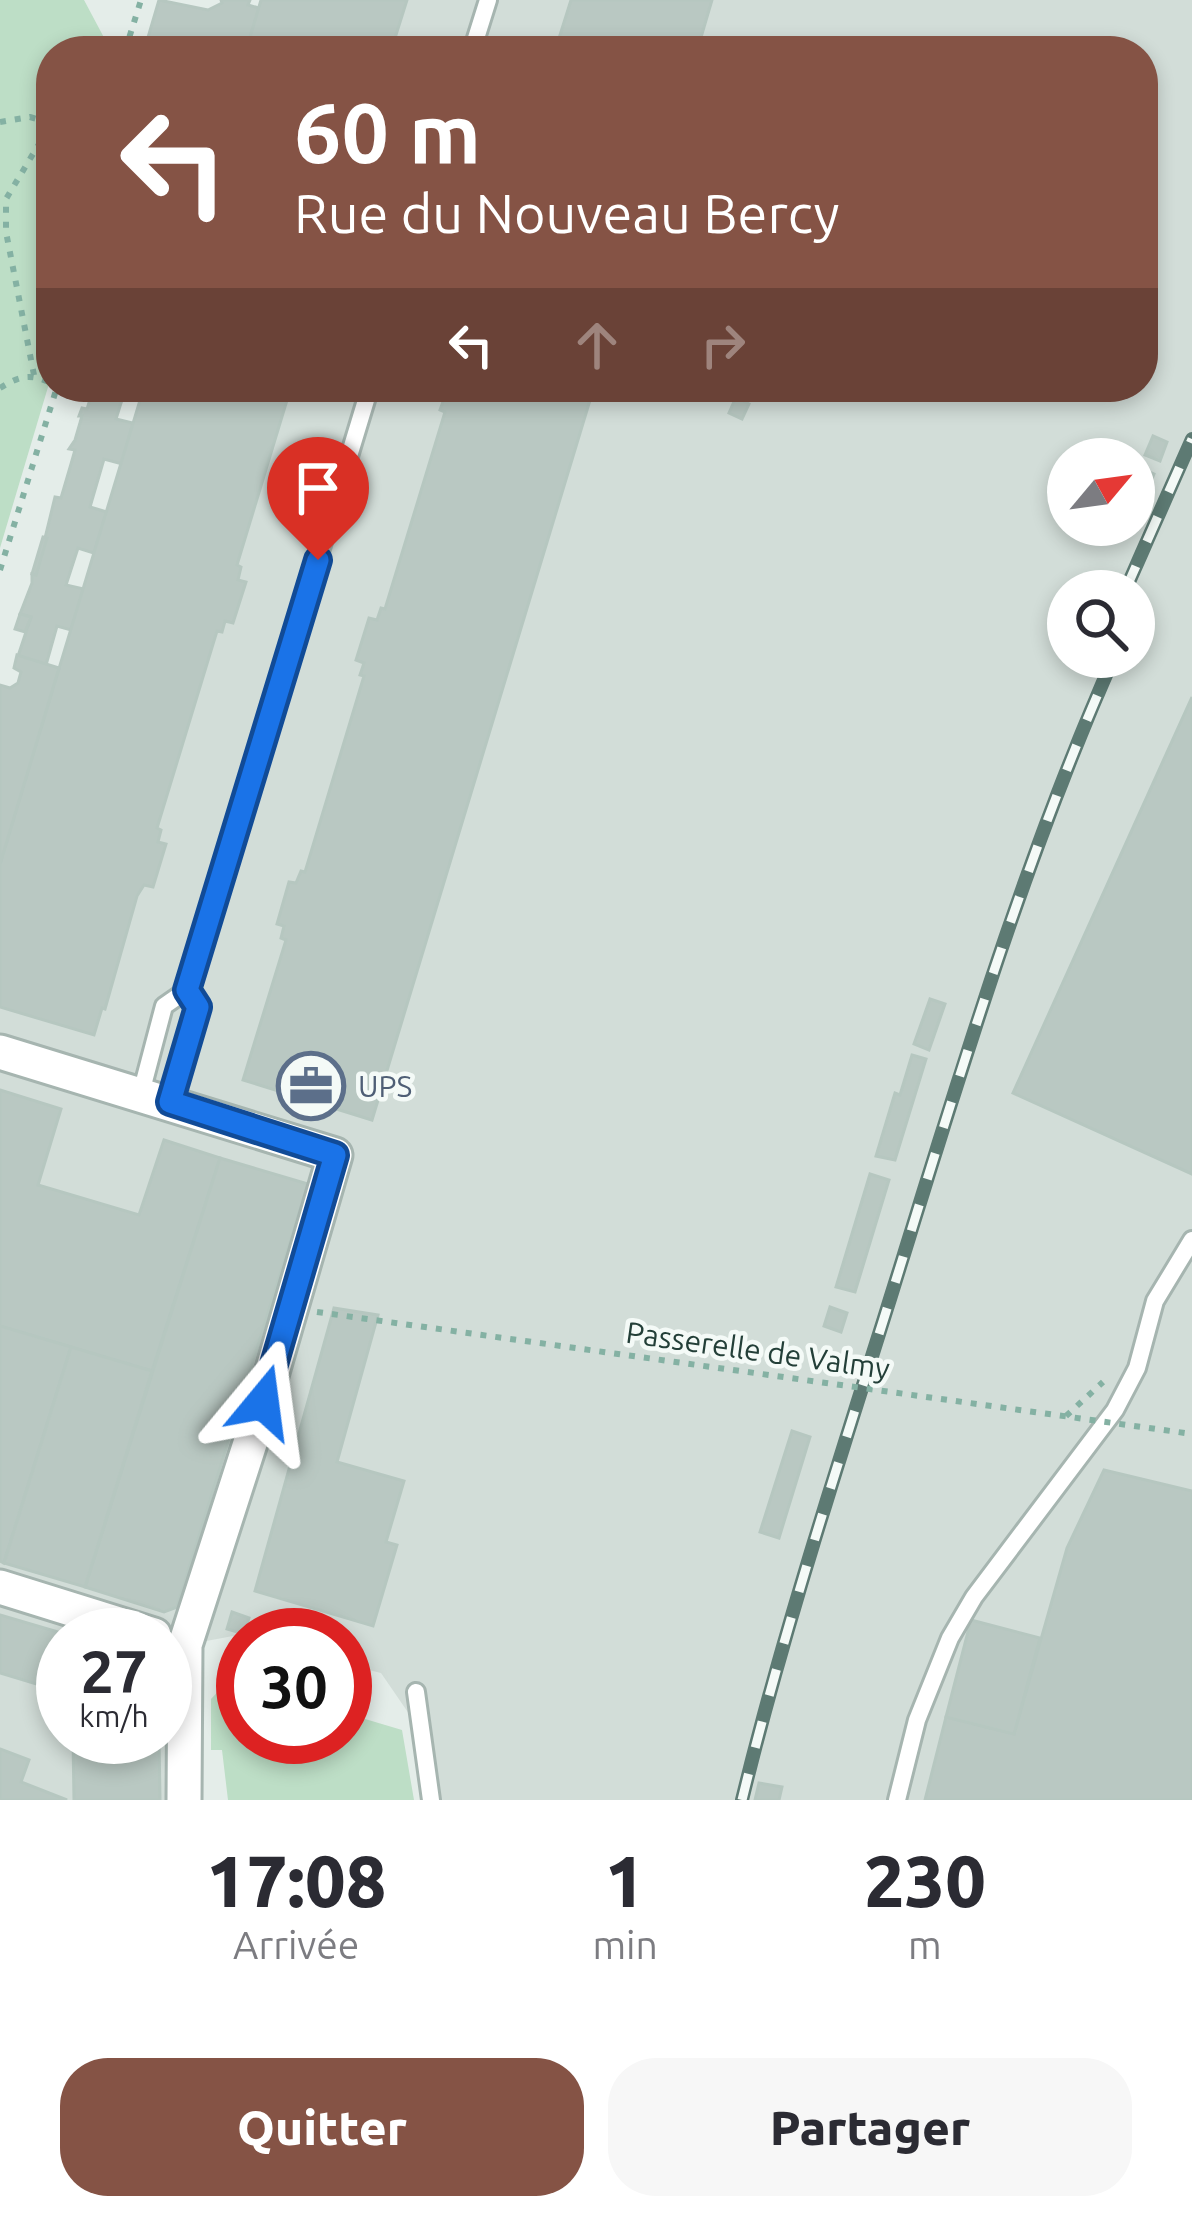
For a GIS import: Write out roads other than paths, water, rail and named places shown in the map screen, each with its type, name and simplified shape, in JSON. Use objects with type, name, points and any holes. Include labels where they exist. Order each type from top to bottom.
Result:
[{"type":"street","points":[[0,1052],[335,1155],[263,1402],[181,1608]]},
{"type":"street","points":[[0,1587],[67,1608]]},
{"type":"street","points":[[180,1764],[184,1800]]},
{"type":"lane","points":[[477,36],[488,0]]},
{"type":"lane","points":[[156,1098],[164,1006],[187,990],[365,402]]},
{"type":"lane","points":[[156,1098],[198,1007],[187,990]]},
{"type":"lane","points":[[898,1800],[917,1720],[950,1638],[974,1597],[1115,1410],[1137,1369],[1155,1301],[1192,1240]]},
{"type":"lane","points":[[416,1692],[430,1800]]},
{"type":"railway","points":[[1134,570],[1192,439]]},
{"type":"railway","points":[[742,1800],[817,1532],[973,1036],[1052,807],[1105,678]]},
{"type":"place","name":"UPS","points":[[311,1086]]}]
